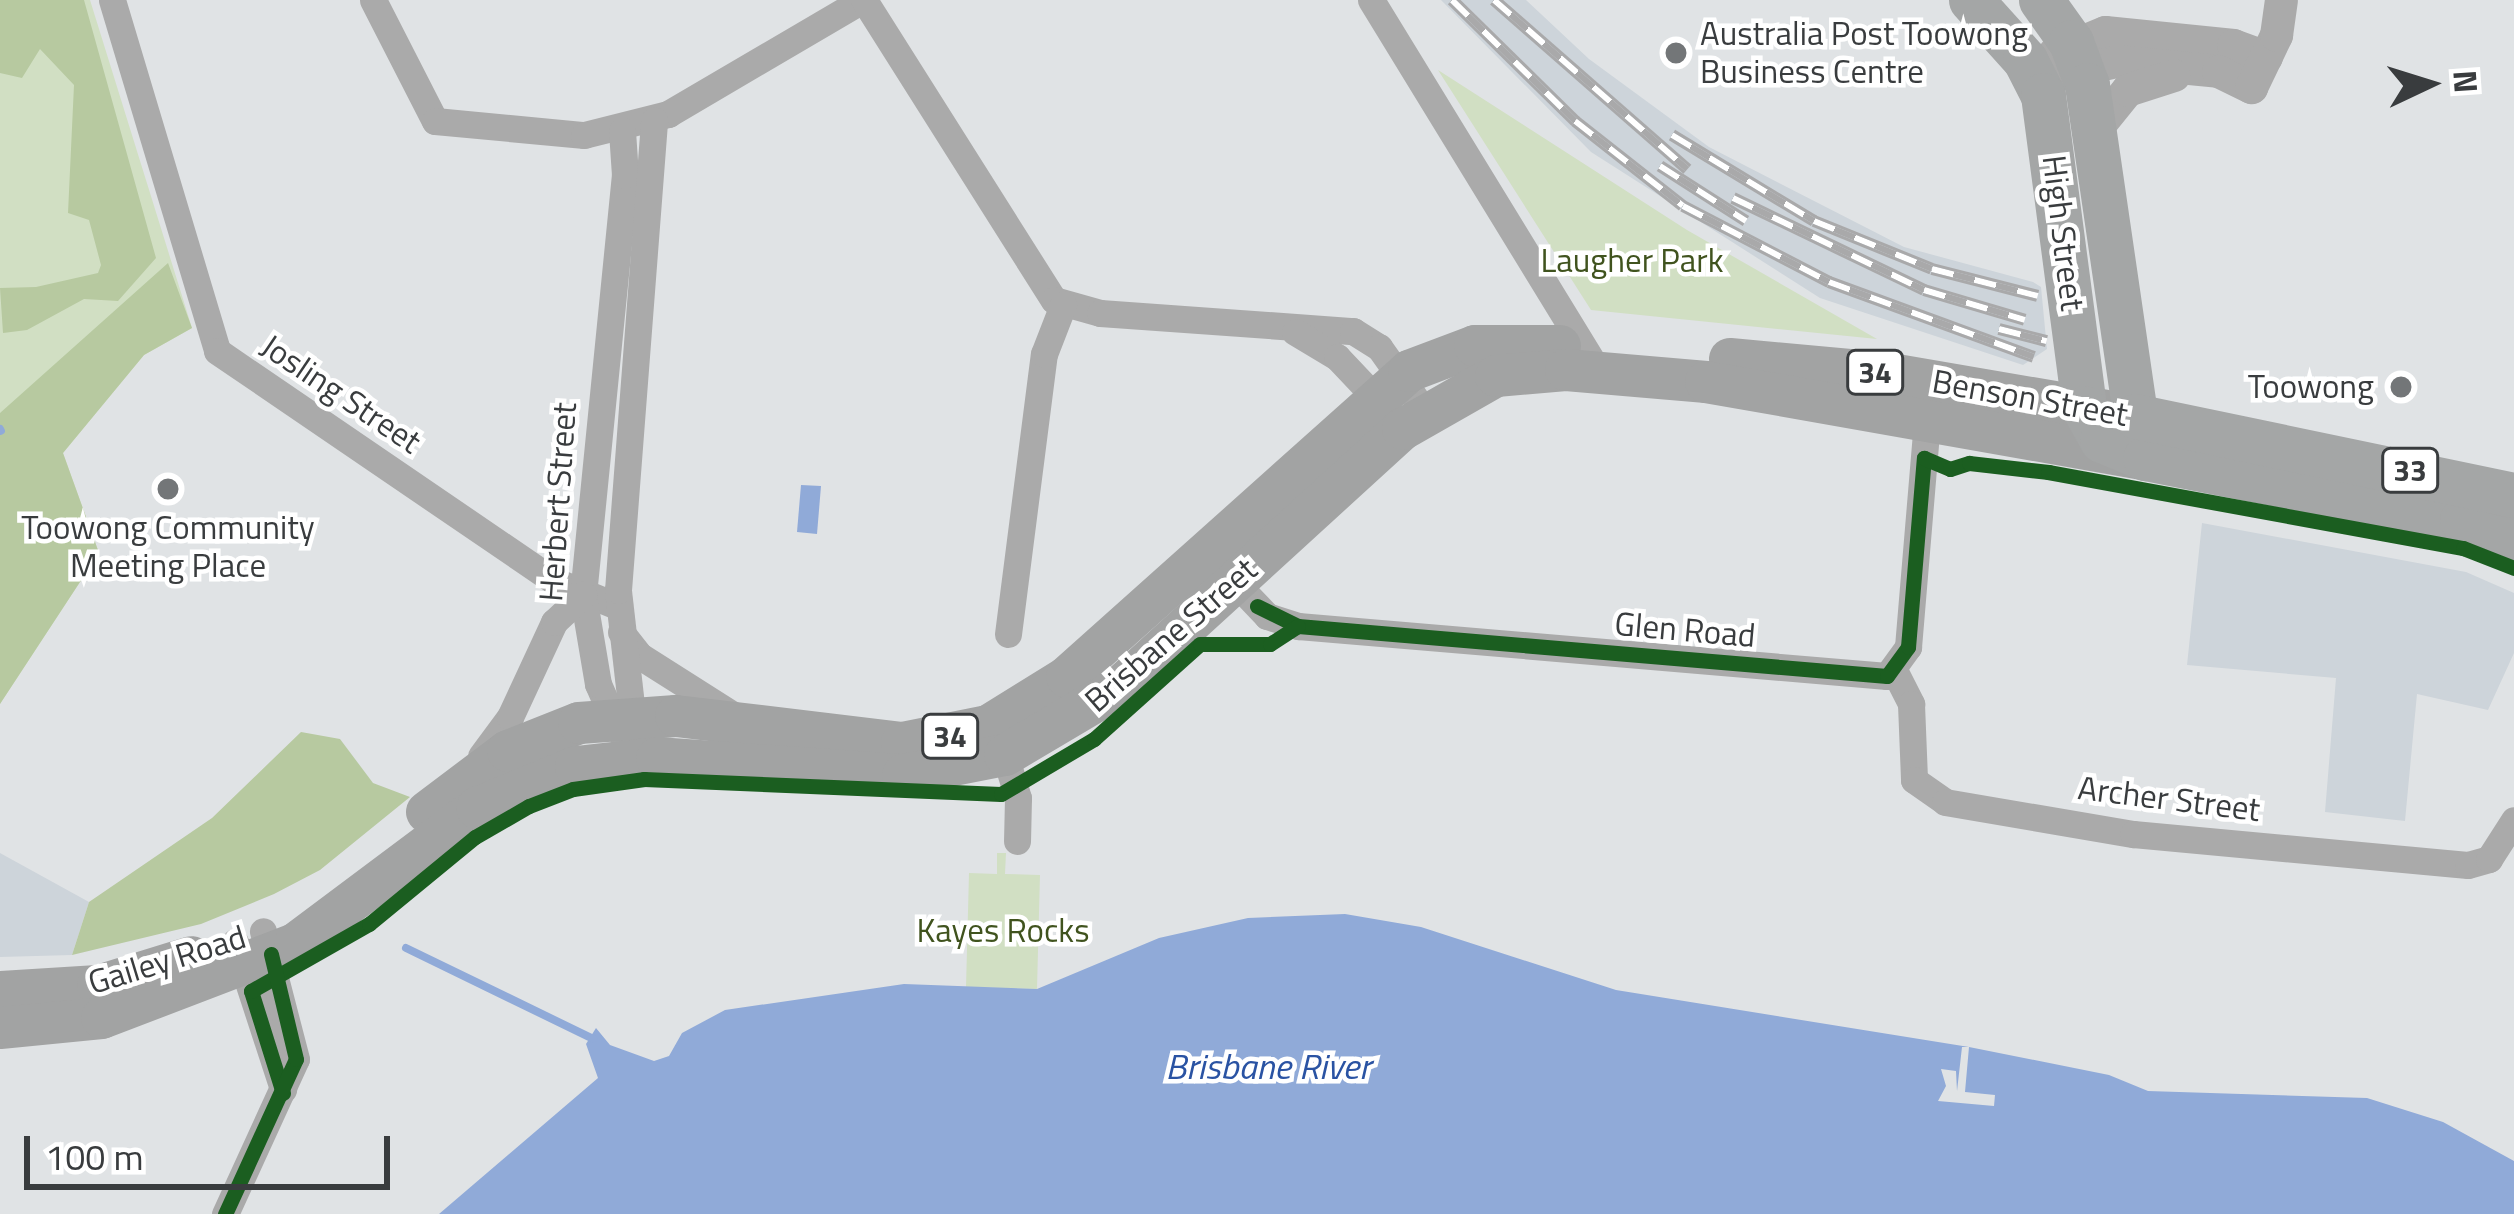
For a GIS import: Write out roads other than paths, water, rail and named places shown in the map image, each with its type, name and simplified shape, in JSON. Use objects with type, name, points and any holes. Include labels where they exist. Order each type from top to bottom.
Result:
[{"type":"highway","points":[[1971,0],[2035,75]]},
{"type":"highway","name":"High Street","points":[[2041,0],[2076,53],[2093,132],[2122,363],[2103,429]]},
{"type":"highway","name":"High Street","points":[[2035,75],[2103,429]]},
{"type":"highway","name":"Benson Street","points":[[2103,429],[2514,495]]},
{"type":"highway","name":"Benson Street","points":[[2103,429],[2462,520],[2514,542]]},
{"type":"main road","name":"Benson Street","points":[[1592,360],[1927,421],[2103,429]]},
{"type":"main road","name":"Benson Street","points":[[1402,404],[1520,370],[1592,360],[1885,373],[2103,429]]},
{"type":"main road","name":"Brisbane Street","points":[[253,948],[440,801],[529,741],[621,718],[902,743],[988,726],[1066,677],[1220,566],[1402,404]]},
{"type":"main road","name":"Brisbane Street","points":[[253,948],[324,926],[495,798],[576,767],[643,759],[903,775],[1005,755],[1120,687],[1220,566]]},
{"type":"main road","name":"Gailey Road","points":[[0,992],[98,986],[253,948]]},
{"type":"main road","name":"Gailey Road","points":[[0,1028],[102,1018],[253,948]]},
{"type":"street","name":"Josling Street","points":[[112,0],[217,351],[618,614]]},
{"type":"street","points":[[373,0],[435,121],[622,131],[654,120],[863,0],[1035,276],[1063,305],[1291,331],[1330,351],[1402,404]]},
{"type":"street","points":[[1371,0],[1592,360]]},
{"type":"street","points":[[2259,72],[2281,0]]},
{"type":"street","points":[[2035,75],[2111,32],[2233,45],[2259,72]]},
{"type":"street","points":[[2076,53],[2259,72]]},
{"type":"street","points":[[2093,132],[2133,87],[2199,68]]},
{"type":"street","name":"Herbert Street","points":[[621,718],[618,614],[654,120]]},
{"type":"street","name":"Herbert Street","points":[[622,131],[625,175],[583,595],[590,653],[643,759]]},
{"type":"street","points":[[1008,634],[1044,354],[1063,305]]},
{"type":"street","points":[[1894,672],[1908,646],[1927,421]]},
{"type":"street","name":"Glen Road","points":[[1220,566],[1267,616],[1298,626],[1876,677],[1894,672]]},
{"type":"street","points":[[440,801],[501,733],[554,622],[583,595]]},
{"type":"street","points":[[618,614],[640,656],[715,706],[770,729]]},
{"type":"street","name":"Archer Street","points":[[1894,672],[1911,704],[1914,779],[1945,802],[2133,834],[2468,865],[2489,860],[2514,820]]},
{"type":"street","points":[[1005,755],[1018,798],[1017,841]]},
{"type":"street","points":[[225,1214],[284,1093],[294,1040],[253,948]]},
{"type":"water","points":[[801,485],[821,486],[817,534],[797,532]]},
{"type":"water","name":"Brisbane River","points":[[1345,914],[1421,927],[1616,990],[1969,1047],[2109,1075],[2148,1091],[2367,1098],[2443,1122],[2514,1161],[2514,1214],[439,1214],[598,1078],[586,1044],[596,1028],[610,1045],[654,1061],[669,1056],[682,1033],[725,1010],[904,984],[1037,989],[1159,938],[1248,918]]},
{"type":"waterway","points":[[406,948],[593,1039]]},
{"type":"railway","points":[[1452,0],[1575,121],[1683,206],[1829,282],[2034,357]]},
{"type":"railway","points":[[1494,0],[1687,169]]},
{"type":"railway","points":[[1672,135],[1814,221],[1932,269],[2038,296]]},
{"type":"railway","points":[[1660,166],[1746,221]]},
{"type":"railway","points":[[1733,198],[1924,290],[2025,320]]},
{"type":"railway","points":[[1999,329],[2046,341]]},
{"type":"place","name":"Australia Post Toowong Business Centre","points":[[1676,53]]},
{"type":"place","name":"Toowong","points":[[2401,387]]},
{"type":"place","name":"Toowong Community Meeting Place","points":[[168,489]]},
{"type":"park label","name":"Laugher Park","points":[[1632,261]]},
{"type":"park label","name":"Kayes Rocks","points":[[1003,931]]}]
